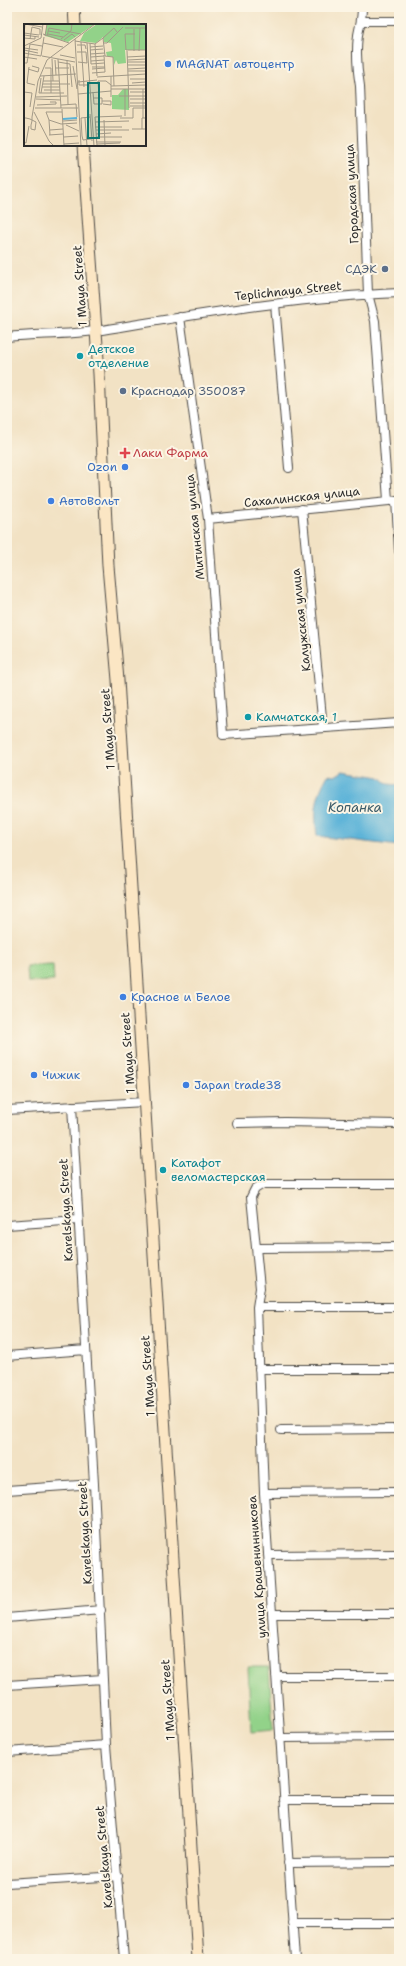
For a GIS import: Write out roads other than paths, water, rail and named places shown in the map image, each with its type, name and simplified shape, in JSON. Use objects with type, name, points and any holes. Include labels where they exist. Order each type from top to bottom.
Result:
[{"type":"street","points":[[74,7],[75,24]]},
{"type":"street","name":"Городская улица","points":[[362,7],[362,21],[358,34],[357,66],[360,86],[368,294],[375,321],[399,551]]},
{"type":"street","points":[[362,21],[399,21]]},
{"type":"street","name":"1 Maya Street","points":[[83,146],[96,330],[108,566],[118,680],[198,1959]]},
{"type":"street","name":"Teplichnaya Street","points":[[7,337],[96,330],[177,317],[276,304],[368,294],[399,293]]},
{"type":"street","points":[[276,304],[289,468]]},
{"type":"street","name":"Митинская улица","points":[[177,317],[208,519],[223,736],[323,728]]},
{"type":"street","name":"Сахалинская улица","points":[[208,519],[394,500]]},
{"type":"street","name":"Калужская улица","points":[[302,509],[323,728]]},
{"type":"street","points":[[323,728],[399,723]]},
{"type":"street","points":[[7,1110],[144,1102]]},
{"type":"street","name":"Karelskaya Street","points":[[72,1106],[94,1484],[106,1745],[124,1959]]},
{"type":"street","points":[[237,1123],[286,1122],[399,1124]]},
{"type":"street","name":"улица Крашенинникова","points":[[295,1959],[264,1493],[257,1307],[260,1288],[258,1248],[251,1197],[255,1189],[264,1184],[399,1184]]},
{"type":"street","points":[[7,1225],[78,1220]]},
{"type":"street","points":[[258,1248],[399,1247]]},
{"type":"street","points":[[257,1307],[399,1307]]},
{"type":"street","points":[[7,1356],[86,1350]]},
{"type":"street","points":[[259,1369],[399,1369]]},
{"type":"street","points":[[282,1430],[399,1429]]},
{"type":"street","points":[[7,1490],[94,1484]]},
{"type":"street","points":[[264,1493],[399,1492]]},
{"type":"street","points":[[268,1555],[399,1554]]},
{"type":"street","points":[[7,1618],[100,1610]]},
{"type":"street","points":[[272,1614],[399,1614]]},
{"type":"street","points":[[276,1676],[399,1676]]},
{"type":"street","points":[[7,1685],[103,1679]]},
{"type":"street","points":[[280,1738],[399,1738]]},
{"type":"street","points":[[7,1752],[106,1745]]},
{"type":"street","points":[[284,1800],[399,1800]]},
{"type":"street","points":[[288,1863],[399,1862]]},
{"type":"street","points":[[7,1883],[118,1876]]},
{"type":"street","points":[[292,1923],[399,1922]]},
{"type":"water","name":"Копанка","points":[[343,771],[380,777],[388,784],[399,785],[399,846],[317,836],[316,805],[320,790],[328,775],[335,776]]},
{"type":"place","name":"MAGNAT автоцентр","points":[[168,64]]},
{"type":"place","name":"СДЭК","points":[[385,269]]},
{"type":"place","name":"Детское отделение","points":[[80,356]]},
{"type":"place","name":"Краснодар 350087","points":[[123,391]]},
{"type":"place","name":"Лаки Фарма","points":[[125,453]]},
{"type":"place","name":"Ozon","points":[[125,467]]},
{"type":"place","name":"АвтоВольт","points":[[51,501]]},
{"type":"place","name":"Камчатская, 1","points":[[248,717]]},
{"type":"place","name":"Красное и Белое","points":[[123,997]]},
{"type":"place","name":"Чижик","points":[[34,1075]]},
{"type":"place","name":"Japan trade38","points":[[186,1085]]},
{"type":"place","name":"Катафот веломастерская","points":[[163,1170]]}]
